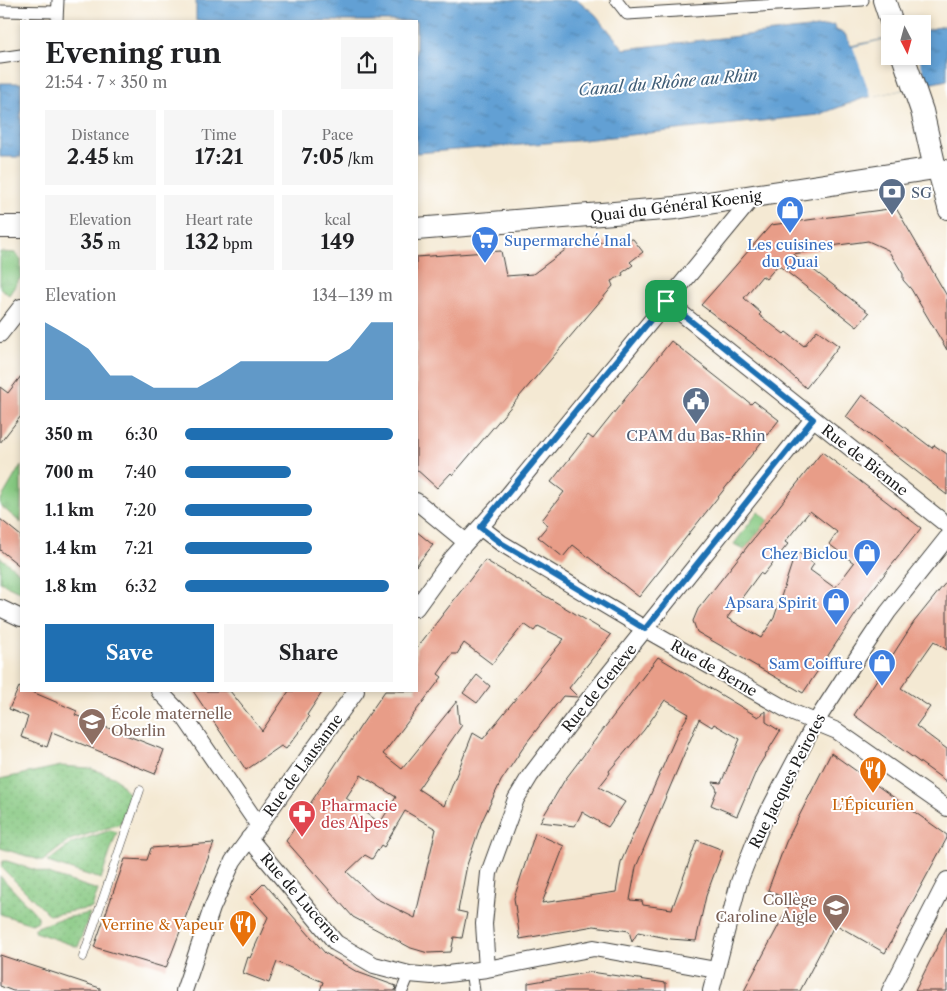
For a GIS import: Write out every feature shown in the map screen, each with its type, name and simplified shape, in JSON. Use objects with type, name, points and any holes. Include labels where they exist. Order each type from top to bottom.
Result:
[{"type":"main road","points":[[884,0],[889,15]]},
{"type":"main road","points":[[906,65],[928,135],[944,165]]},
{"type":"main road","name":"Quai du Général Koenig","points":[[418,229],[676,208],[944,165]]},
{"type":"main road","points":[[0,227],[20,227]]},
{"type":"street","points":[[0,11],[57,17],[58,0]]},
{"type":"street","points":[[616,0],[628,14],[863,0]]},
{"type":"street","points":[[0,58],[20,55]]},
{"type":"street","points":[[944,165],[947,211]]},
{"type":"street","points":[[418,605],[466,542],[753,197]]},
{"type":"street","name":"Rue de Bienne","points":[[666,301],[947,525]]},
{"type":"street","points":[[0,334],[20,308]]},
{"type":"street","name":"Rue de Genève","points":[[479,970],[489,873],[516,799],[530,776],[576,715],[813,419]]},
{"type":"street","points":[[418,503],[466,542]]},
{"type":"street","name":"Rue de Berne","points":[[480,527],[501,543],[645,629],[791,712],[837,731],[947,808]]},
{"type":"street","name":"Rue Jacques Peirotes","points":[[711,991],[736,890],[761,826],[815,723],[888,612],[947,538]]},
{"type":"street","points":[[0,608],[20,618]]},
{"type":"street","name":"Rue de Lucerne","points":[[160,692],[184,718],[254,832],[336,943],[374,965],[410,974],[432,976],[479,970],[594,948],[716,970]]},
{"type":"street","name":"Rue de Lausanne","points":[[184,991],[224,878],[254,832],[355,692]]},
{"type":"street","points":[[890,991],[947,880]]},
{"type":"street","points":[[474,991],[479,970]]},
{"type":"street","points":[[402,991],[410,974]]},
{"type":"lane","points":[[83,957],[101,910],[140,790]]},
{"type":"green space","points":[[0,252],[15,253],[20,258],[20,278],[9,295],[0,288]]},
{"type":"green space","points":[[20,467],[20,522],[0,505],[0,501]]},
{"type":"green space","points":[[758,512],[768,520],[744,550],[734,544]]},
{"type":"green space","points":[[0,557],[20,573],[20,592],[0,582]]},
{"type":"green space","points":[[61,766],[89,768],[116,778],[130,796],[120,824],[70,840],[43,861],[0,848],[0,779]]},
{"type":"green space","points":[[111,830],[117,832],[101,879],[47,862],[72,843]]},
{"type":"green space","points":[[3,861],[98,890],[92,908],[49,915],[1,867]]},
{"type":"green space","points":[[0,876],[38,916],[38,921],[32,924],[0,914]]},
{"type":"green space","points":[[90,913],[78,947],[35,932],[35,928],[56,920]]},
{"type":"water","name":"Canal du Rhône au Rhin","points":[[196,0],[578,0],[595,14],[624,49],[835,25],[836,30],[845,34],[851,46],[881,40],[881,65],[931,65],[931,29],[947,25],[947,80],[864,98],[818,115],[574,141],[418,153],[418,20],[196,20]]},
{"type":"water","points":[[0,83],[20,83],[20,157],[0,157]]},
{"type":"pier","points":[[881,40],[881,65],[921,65],[928,84],[871,97],[853,47]]},
{"type":"building","points":[[896,208],[947,296],[947,350],[911,289],[903,280],[903,274],[888,250],[868,241],[824,247],[818,250],[793,254],[869,313],[857,327],[778,265],[766,279],[762,276],[744,298],[761,313],[759,315],[804,346],[817,330],[839,346],[806,388],[776,361],[701,305],[771,225]]},
{"type":"building","points":[[633,239],[643,252],[630,262],[633,265],[622,273],[623,275],[611,281],[613,286],[453,475],[451,473],[437,488],[418,471],[418,257],[501,251],[506,276],[533,274],[572,245]]},
{"type":"building","points":[[671,341],[751,404],[754,401],[779,420],[639,597],[573,545],[563,557],[538,537],[548,525],[542,520],[564,492],[551,482],[588,435],[593,439]]},
{"type":"building","points":[[20,377],[20,417],[0,443],[0,387],[8,393]]},
{"type":"building","points":[[862,395],[932,448],[934,445],[947,454],[947,495],[846,417]]},
{"type":"building","points":[[822,452],[921,528],[869,594],[803,693],[697,632],[693,621],[698,609]],"holes":[[[810,511],[837,532],[829,544],[854,563],[835,588],[810,570],[814,564],[796,551],[774,618],[761,638],[727,618],[760,573],[763,575],[788,544],[785,542]]]},
{"type":"building","points":[[0,519],[20,535],[20,566],[0,550]]},
{"type":"building","points":[[418,533],[433,545],[418,564]]},
{"type":"building","points":[[485,560],[611,635],[569,688],[578,697],[563,696],[527,742],[501,781],[482,821],[467,865],[458,911],[467,913],[462,938],[454,937],[451,952],[428,953],[411,948],[353,917],[286,841],[384,692],[418,692],[418,646]],"holes":[[[524,624],[534,631],[538,626],[564,639],[483,739],[473,733],[444,806],[418,789],[462,725],[459,723],[457,701],[402,769],[383,754],[442,677],[438,674],[452,654],[457,654],[464,643],[492,664]],[[361,775],[396,797],[380,823],[346,798]],[[405,811],[436,829],[415,918],[375,898],[347,872],[365,855],[372,859],[381,845],[384,847]]]},
{"type":"building","points":[[947,581],[947,650],[934,641],[901,688],[930,707],[916,726],[947,749],[947,782],[854,715],[914,622]]},
{"type":"building","points":[[658,657],[758,717],[766,711],[766,722],[780,731],[757,769],[737,816],[711,805],[717,790],[713,782],[721,783],[740,739],[714,724],[712,727],[699,719],[636,867],[630,900],[642,901],[643,905],[672,909],[697,840],[723,850],[706,896],[696,941],[671,939],[638,932],[632,942],[629,931],[594,926],[520,939],[514,898],[535,833],[564,846],[542,903],[616,892],[621,862],[678,732],[689,714],[665,700],[644,730],[609,771],[610,773],[599,787],[625,802],[608,827],[582,812],[575,826],[540,822],[564,781]]},
{"type":"building","points":[[477,675],[490,686],[477,703],[463,693]]},
{"type":"building","points":[[19,687],[20,692],[32,692],[77,711],[75,715],[164,750],[155,774],[52,732],[47,747],[21,737],[28,717],[9,709]]},
{"type":"building","points":[[194,692],[231,692],[262,731],[288,692],[322,692],[307,715],[309,717],[302,728],[286,749],[281,746],[246,770]]},
{"type":"building","points":[[831,753],[947,835],[947,838],[885,953],[835,924],[800,991],[744,991],[791,902],[768,890],[786,842]]},
{"type":"building","points":[[214,843],[166,968],[94,947],[125,859],[147,860],[151,848]]},
{"type":"building","points":[[264,883],[325,953],[357,972],[396,986],[395,991],[320,991],[323,982],[277,962],[269,983],[243,973],[248,957],[250,958],[268,917],[250,897]]},
{"type":"building","points":[[947,927],[947,991],[915,991]]},
{"type":"building","points":[[0,955],[100,988],[100,991],[13,991],[0,986]]},
{"type":"building","points":[[591,972],[666,983],[666,991],[528,991],[528,983]]},
{"type":"place","name":"SG","points":[[892,216]]},
{"type":"place","name":"Les cuisines du Quai","points":[[790,234]]},
{"type":"place","name":"Supermarché Inal","points":[[485,264]]},
{"type":"place","name":"CPAM du Bas-Rhin","points":[[696,425]]},
{"type":"place","name":"Chez Biclou","points":[[867,577]]},
{"type":"place","name":"Apsara Spirit","points":[[836,626]]},
{"type":"place","name":"Sam Coiffure","points":[[882,687]]},
{"type":"place","name":"École maternelle Oberlin","points":[[92,746]]},
{"type":"place","name":"L’Épicurien","points":[[873,794]]},
{"type":"place","name":"Pharmacie des Alpes","points":[[302,838]]},
{"type":"place","name":"Collège Caroline Aigle","points":[[836,932]]},
{"type":"place","name":"Verrine & Vapeur","points":[[243,948]]},
{"type":"route","points":[[666,301],[813,419],[645,629],[501,543],[480,527],[666,301]]}]
